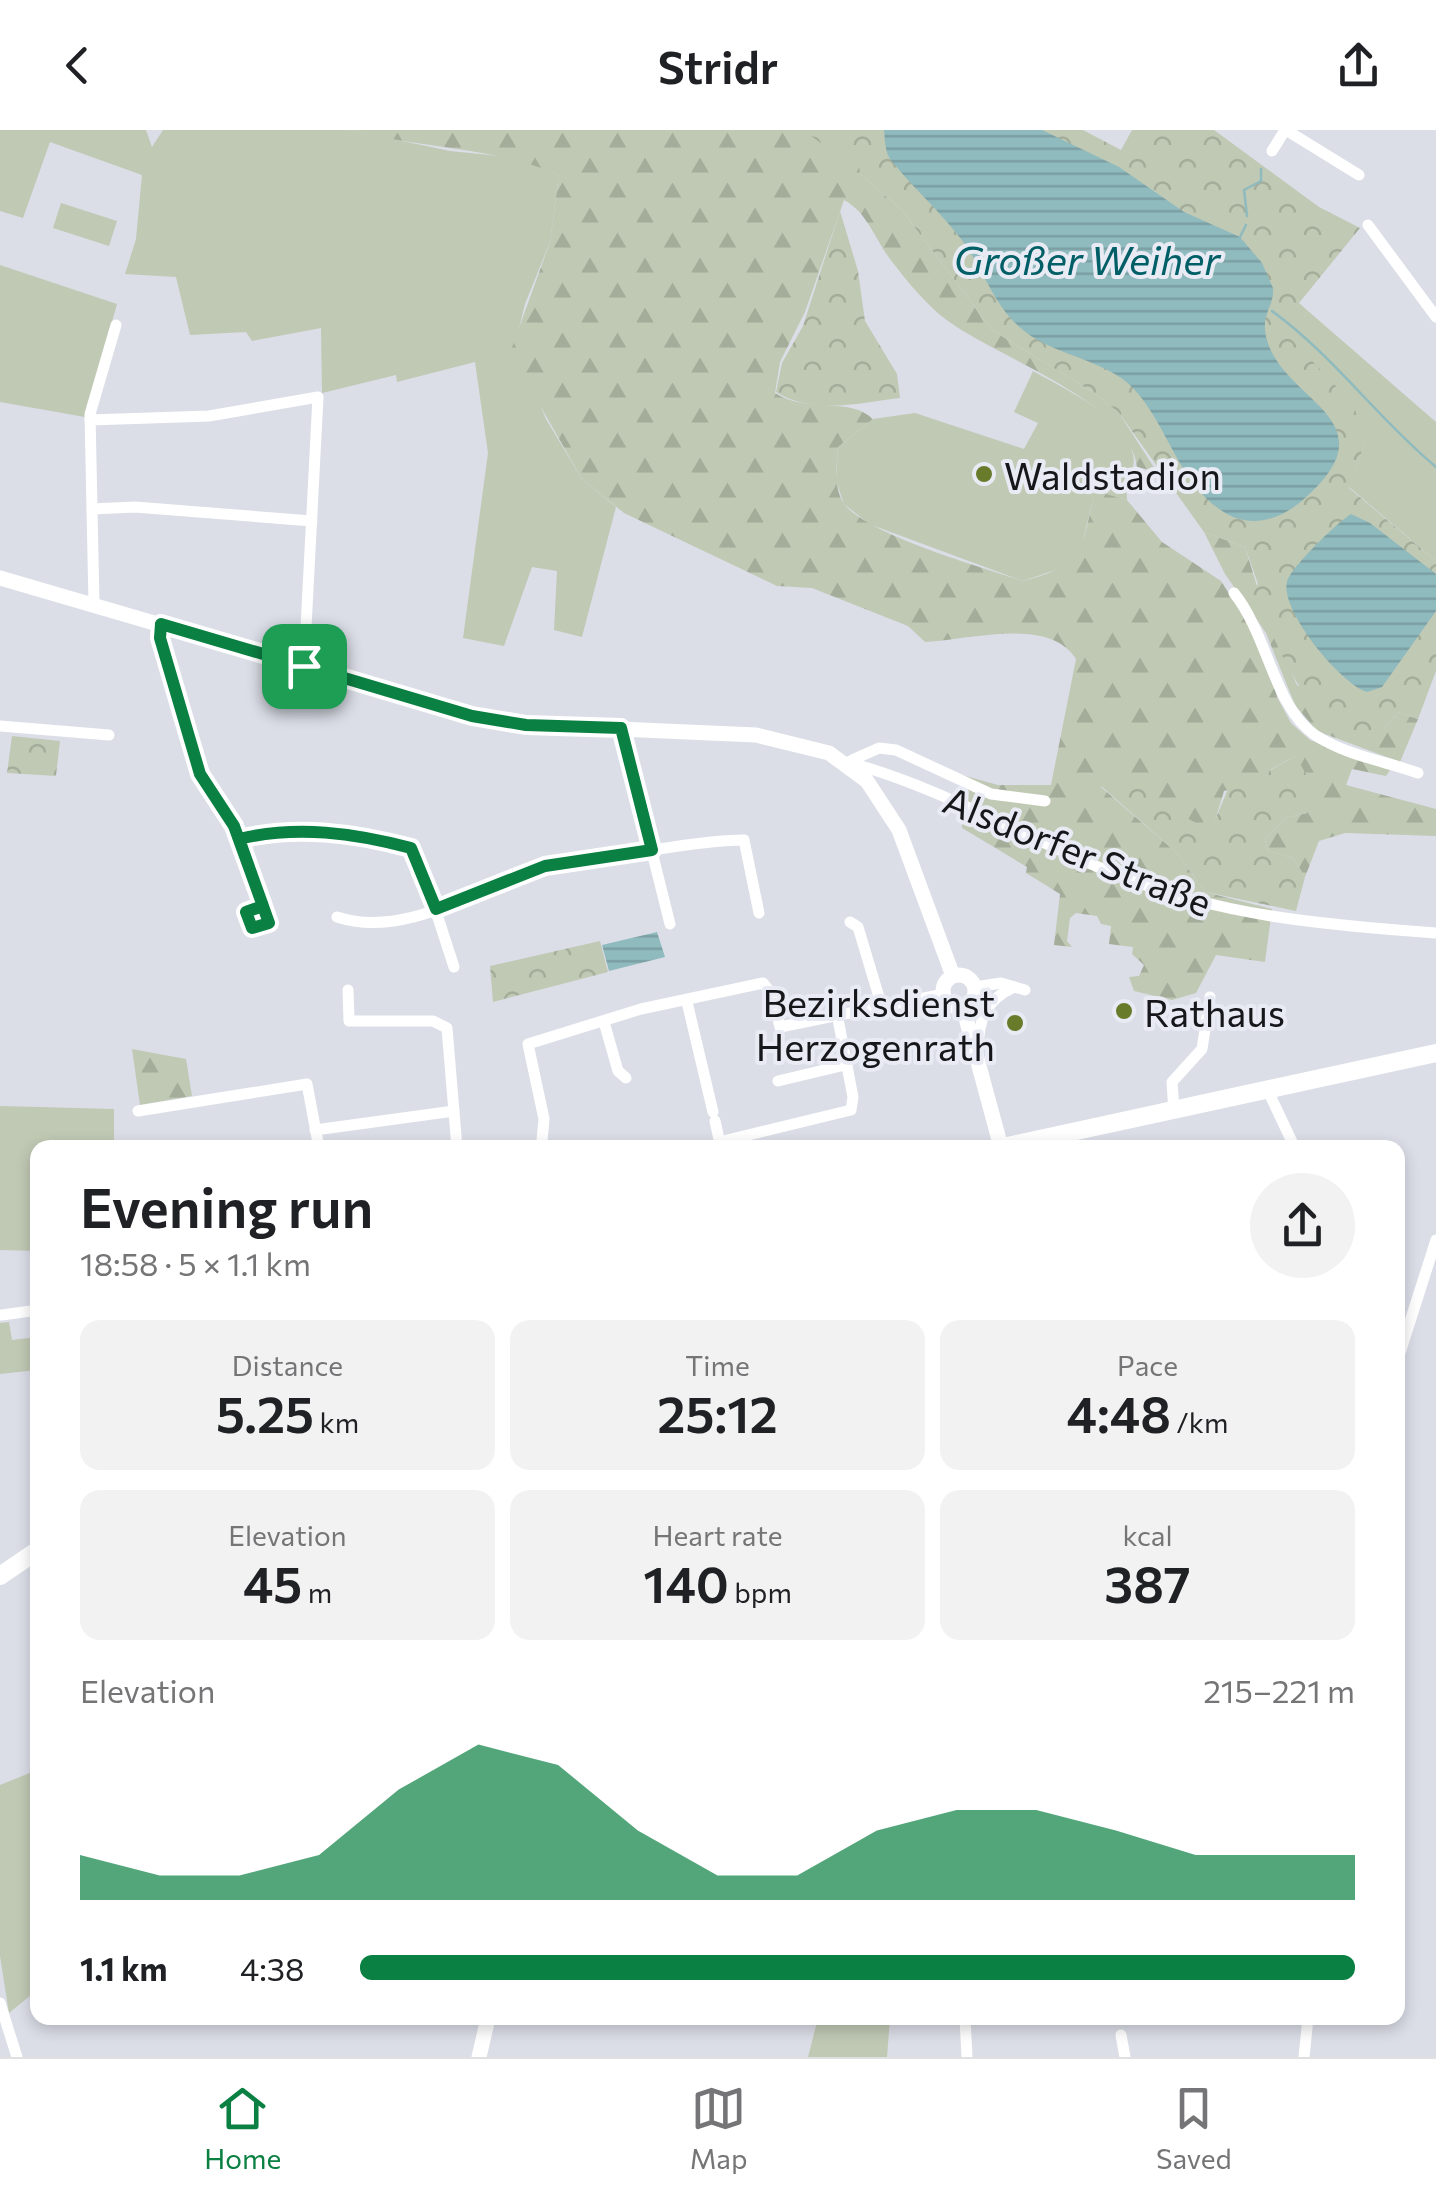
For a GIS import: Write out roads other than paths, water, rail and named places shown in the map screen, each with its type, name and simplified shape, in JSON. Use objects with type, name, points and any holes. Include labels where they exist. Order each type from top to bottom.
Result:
[{"type":"main road","points":[[0,578],[472,716],[526,725],[773,737],[812,746],[843,761],[867,781],[900,830],[953,976],[944,994],[952,1006],[964,1007],[975,997],[975,986],[969,978],[953,976]]},
{"type":"main road","points":[[964,1007],[998,1140]]},
{"type":"main road","points":[[1034,1140],[1436,1053]]},
{"type":"main road","points":[[0,1576],[30,1555]]},
{"type":"main road","points":[[479,2057],[486,2025]]},
{"type":"street","points":[[1272,151],[1286,130],[1359,176]]},
{"type":"street","points":[[1368,224],[1436,316]]},
{"type":"street","points":[[94,604],[90,420],[116,325]]},
{"type":"street","points":[[90,420],[209,416],[318,397],[304,666]]},
{"type":"street","points":[[92,509],[136,507],[312,522]]},
{"type":"street","points":[[1234,593],[1262,636],[1282,692],[1303,725],[1333,744],[1418,773]]},
{"type":"street","points":[[161,624],[160,638],[200,774],[239,839],[263,906]]},
{"type":"street","points":[[0,726],[110,736]]},
{"type":"street","points":[[621,728],[670,924]]},
{"type":"street","points":[[843,761],[864,758],[880,748],[896,750],[991,794],[1044,801]]},
{"type":"street","name":"Alsdorfer Straße","points":[[843,761],[904,780],[1114,874],[1227,910],[1288,921],[1436,933]]},
{"type":"street","points":[[239,839],[294,831],[323,832],[411,848],[454,967]]},
{"type":"street","points":[[337,917],[377,921],[436,909],[545,866],[690,842],[744,840],[759,914]]},
{"type":"street","points":[[850,922],[858,927],[882,1007]]},
{"type":"street","points":[[542,1140],[544,1119],[528,1044],[641,1009],[763,983],[770,989],[780,1027],[944,994]]},
{"type":"street","points":[[975,986],[1019,989],[996,996],[984,1012],[978,1062]]},
{"type":"street","points":[[348,990],[348,1036]]},
{"type":"street","points":[[1174,1111],[1172,1082],[1202,1049],[1210,998]]},
{"type":"street","points":[[688,1002],[719,1140]]},
{"type":"street","points":[[736,1140],[847,1113],[854,1106],[836,1014]]},
{"type":"street","points":[[348,1021],[444,1024],[456,1140]]},
{"type":"street","points":[[604,1022],[618,1070],[626,1078]]},
{"type":"street","points":[[778,1081],[845,1065]]},
{"type":"street","points":[[138,1111],[307,1084],[318,1140]]},
{"type":"street","points":[[1268,1091],[1291,1140]]},
{"type":"street","points":[[316,1130],[454,1112]]},
{"type":"street","points":[[1405,1338],[1436,1240]]},
{"type":"street","points":[[2,1315],[30,1311]]},
{"type":"street","points":[[0,2003],[17,2057]]},
{"type":"street","points":[[963,2025],[966,2057]]},
{"type":"street","points":[[1304,2057],[1307,2025]]},
{"type":"street","points":[[1121,2035],[1125,2057]]},
{"type":"water","name":"Großer Weiher","points":[[884,130],[1042,130],[1119,167],[1184,212],[1240,237],[1262,263],[1273,288],[1265,327],[1269,346],[1281,366],[1328,415],[1337,432],[1338,451],[1328,473],[1296,506],[1268,519],[1247,521],[1227,514],[1211,502],[1186,472],[1133,388],[1098,365],[1031,336],[1008,315],[961,239],[890,159]]},
{"type":"water","points":[[1351,514],[1370,523],[1436,574],[1436,611],[1382,687],[1367,692],[1328,661],[1302,627],[1287,595],[1287,582],[1296,567]]},
{"type":"water","points":[[657,932],[665,957],[609,971],[602,945]]},
{"type":"waterway","points":[[1247,216],[1244,190],[1261,181],[1261,169]]},
{"type":"waterway","points":[[1240,237],[1246,225]]},
{"type":"waterway","points":[[1272,311],[1315,347],[1436,467]]},
{"type":"place","name":"Waldstadion","points":[[984,474]]},
{"type":"place","name":"Rathaus","points":[[1124,1011]]},
{"type":"place","name":"Bezirksdienst Herzogenrath","points":[[1015,1023]]}]
